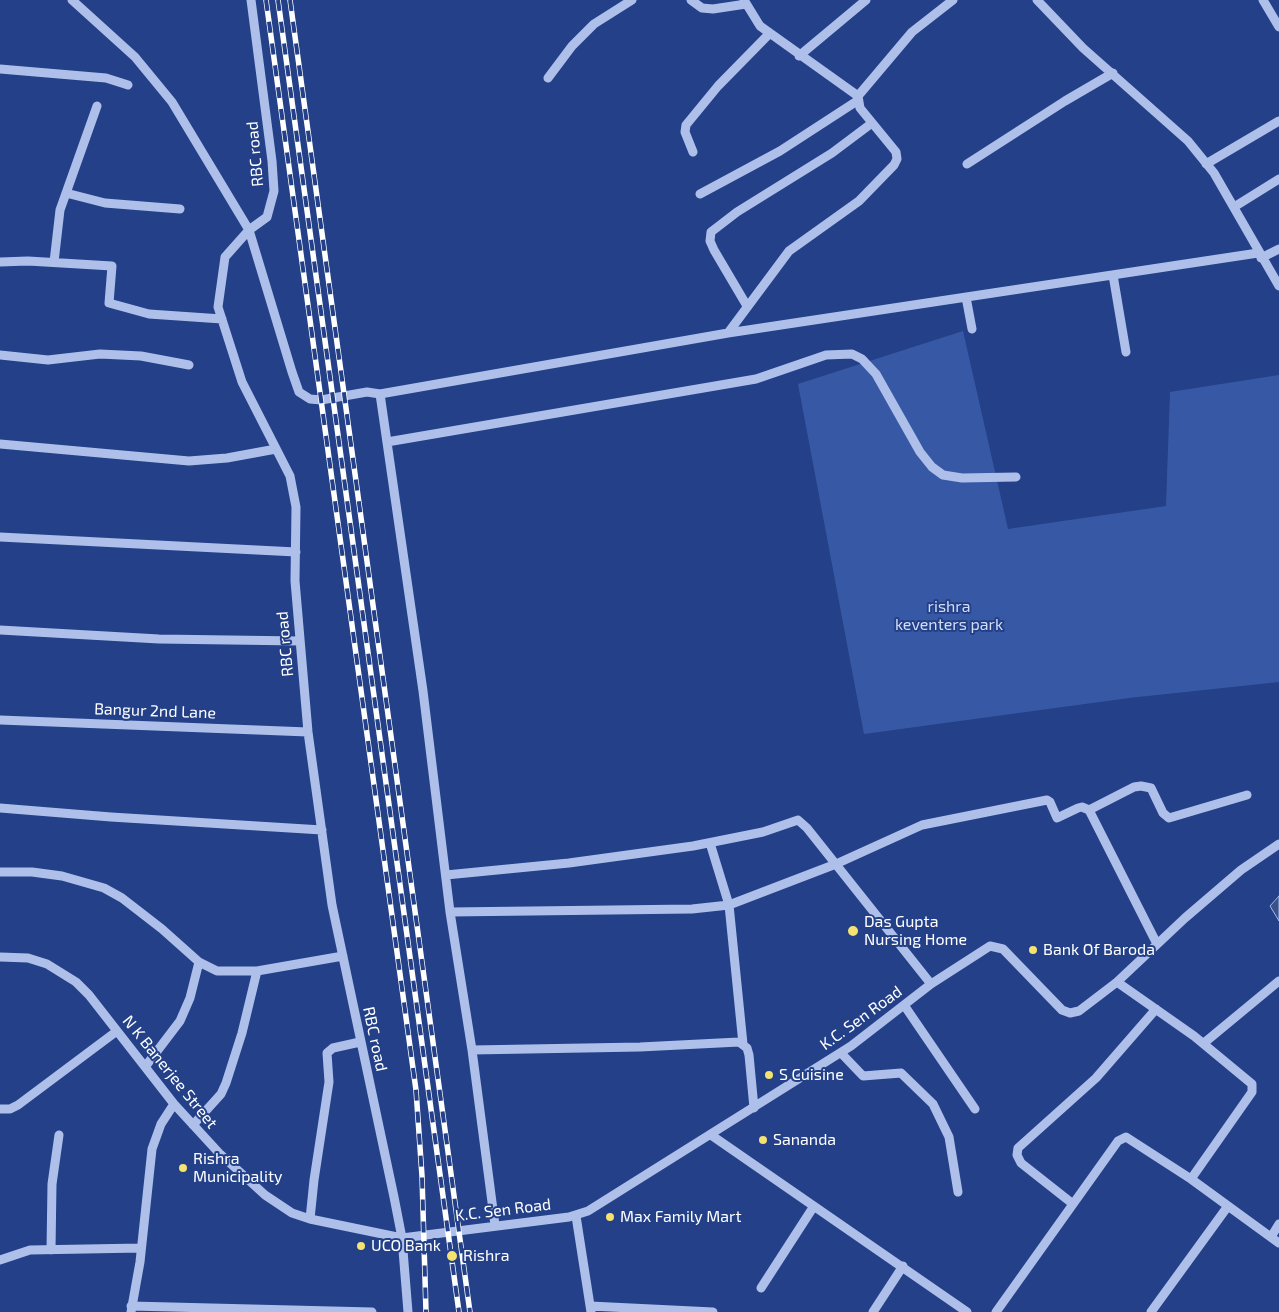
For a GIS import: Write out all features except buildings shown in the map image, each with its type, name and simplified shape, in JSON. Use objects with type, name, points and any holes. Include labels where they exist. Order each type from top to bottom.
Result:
[{"type":"street","points":[[72,0],[135,57],[172,102],[250,230],[299,392],[310,399],[321,400],[367,392],[380,394],[728,333],[1113,275],[1260,256],[1279,249]]},
{"type":"street","name":"RBC road","points":[[251,0],[272,161],[274,191],[267,217],[250,230],[225,256],[218,307],[242,382],[290,476],[296,507],[295,581],[308,732],[332,905],[360,1042],[387,1159],[402,1238],[408,1312]]},
{"type":"street","points":[[548,78],[572,46],[594,24],[632,0]]},
{"type":"street","points":[[691,0],[702,8],[713,9],[745,2],[760,26],[857,99],[872,123],[896,152],[897,159],[894,166],[851,207],[789,251],[728,333]]},
{"type":"street","points":[[799,56],[866,0]]},
{"type":"street","points":[[700,194],[780,151],[857,99],[912,32],[953,0]]},
{"type":"street","points":[[1037,0],[1083,48],[1176,130],[1206,164],[1234,207],[1260,256],[1279,286]]},
{"type":"street","points":[[1263,0],[1279,28]]},
{"type":"street","points":[[693,152],[685,132],[686,125],[718,86],[770,33]]},
{"type":"street","points":[[0,69],[106,78],[128,85]]},
{"type":"street","points":[[967,164],[1112,73]]},
{"type":"street","points":[[54,262],[60,210],[97,106]]},
{"type":"street","points":[[1206,164],[1279,121]]},
{"type":"street","points":[[747,306],[714,250],[710,241],[711,232],[737,212],[832,153],[872,123]]},
{"type":"street","points":[[1234,207],[1279,179]]},
{"type":"street","points":[[66,193],[105,203],[180,209]]},
{"type":"street","points":[[0,262],[54,262],[112,266],[109,302],[149,314],[222,319]]},
{"type":"street","points":[[1113,275],[1126,352]]},
{"type":"street","points":[[966,297],[972,329]]},
{"type":"street","points":[[0,355],[48,360],[100,354],[141,356],[190,365]]},
{"type":"street","points":[[387,442],[756,379],[826,355],[852,354],[862,359],[876,374],[920,452],[932,467],[943,475],[962,478],[1016,477]]},
{"type":"street","points":[[380,394],[423,691],[450,912],[472,1050],[495,1226]]},
{"type":"street","points":[[0,444],[189,461],[227,458],[276,449]]},
{"type":"street","points":[[0,537],[296,552]]},
{"type":"street","points":[[0,630],[160,639],[300,641]]},
{"type":"street","name":"Bangur 2nd Lane","points":[[0,720],[308,732]]},
{"type":"street","points":[[1089,810],[1134,787],[1141,786],[1151,788],[1163,813],[1169,818],[1248,795]]},
{"type":"street","points":[[450,912],[692,908],[729,905],[836,864],[922,825],[1044,800],[1050,802],[1057,818],[1078,808],[1082,807],[1089,810],[1157,944]]},
{"type":"street","points":[[0,808],[322,830]]},
{"type":"street","points":[[446,875],[569,863],[710,843],[763,832],[798,820],[802,821],[931,984]]},
{"type":"street","points":[[710,843],[729,905],[743,1044],[749,1055],[754,1108]]},
{"type":"street","name":"K.C. Sen Road","points":[[402,1238],[576,1216],[588,1211],[841,1052],[931,984],[994,945],[1003,949],[1062,1010],[1067,1012],[1084,1008],[1117,982],[1241,870],[1279,844]]},
{"type":"street","points":[[0,872],[32,872],[62,876],[104,888],[122,898],[162,929],[199,962],[217,971],[257,970],[343,956]]},
{"type":"street","name":"N K Banerjee Street","points":[[0,957],[28,958],[63,972],[89,994],[174,1104],[193,1125],[250,1183],[292,1213],[310,1219],[402,1238]]},
{"type":"street","points":[[145,1067],[180,1021],[190,998],[199,962]]},
{"type":"street","points":[[193,1125],[221,1094],[226,1083],[242,1033],[257,970]]},
{"type":"street","points":[[1204,1043],[1279,981]]},
{"type":"street","points":[[1117,982],[1204,1043],[1249,1079],[1253,1089],[1191,1179]]},
{"type":"street","points":[[904,1005],[975,1109]]},
{"type":"street","points":[[1073,1204],[1021,1163],[1017,1155],[1018,1148],[1096,1078],[1156,1009]]},
{"type":"street","points":[[0,1109],[10,1109],[18,1105],[117,1031]]},
{"type":"street","points":[[310,1219],[329,1082],[327,1053],[333,1048],[360,1042]]},
{"type":"street","points":[[472,1050],[640,1047],[732,1042],[743,1044]]},
{"type":"street","points":[[841,1052],[863,1076],[901,1073],[933,1104],[949,1137],[958,1192]]},
{"type":"street","points":[[174,1104],[160,1124],[152,1149],[141,1248],[131,1309],[372,1312]]},
{"type":"street","points":[[51,1250],[52,1184],[59,1135]]},
{"type":"street","points":[[710,1135],[903,1266],[967,1312]]},
{"type":"street","points":[[996,1312],[1118,1141],[1126,1136],[1191,1179],[1275,1240],[1279,1224]]},
{"type":"street","points":[[761,1288],[814,1206]]},
{"type":"street","points":[[1151,1312],[1228,1206]]},
{"type":"street","points":[[576,1216],[590,1309],[713,1312]]},
{"type":"street","points":[[0,1260],[30,1250],[141,1248]]},
{"type":"street","points":[[873,1312],[903,1266]]},
{"type":"green space","name":"rishra keventers park","points":[[963,331],[1008,529],[1166,506],[1170,392],[1279,375],[1279,682],[1129,698],[864,734],[798,384]]},
{"type":"shaded area","points":[[1279,896],[1279,921],[1270,906]]},
{"type":"railway","points":[[266,0],[416,1090],[422,1176],[426,1312]]},
{"type":"railway","points":[[278,0],[459,1312]]},
{"type":"railway","points":[[290,0],[470,1312]]},
{"type":"place","name":"Das Gupta Nursing Home","points":[[853,931]]},
{"type":"place","name":"Bank Of Baroda","points":[[1033,950]]},
{"type":"place","name":"S Cuisine","points":[[769,1075]]},
{"type":"place","name":"Sananda","points":[[763,1140]]},
{"type":"place","name":"Rishra Municipality","points":[[183,1168]]},
{"type":"place","name":"Max Family Mart","points":[[610,1217]]},
{"type":"place","name":"UCO Bank","points":[[361,1246]]},
{"type":"place","name":"Rishra","points":[[452,1256]]}]
